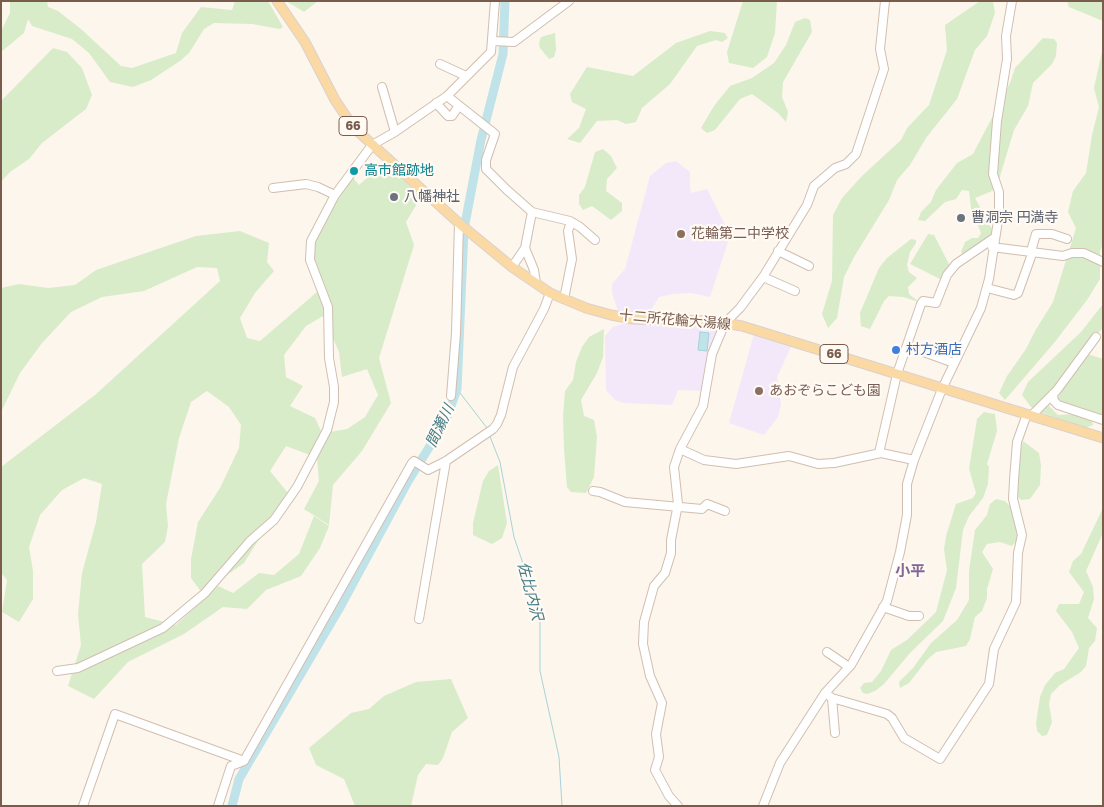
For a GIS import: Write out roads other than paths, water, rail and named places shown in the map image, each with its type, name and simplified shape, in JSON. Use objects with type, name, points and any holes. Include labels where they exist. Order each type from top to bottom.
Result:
[{"type":"main road","name":"十二所花輪大湯線","points":[[278,1],[305,42],[342,111],[372,145],[460,224],[512,267],[550,293],[611,315],[725,323],[813,347],[1103,438]]},
{"type":"street","points":[[57,671],[78,668],[163,628],[206,593],[250,541],[274,520],[316,455],[327,430],[334,402],[334,387],[329,358],[328,307],[310,260],[311,241],[335,195],[372,145],[395,132],[447,96],[491,52],[495,41],[495,1]]},
{"type":"street","points":[[495,41],[514,42],[569,1]]},
{"type":"street","points":[[678,806],[669,796],[655,770],[659,757],[656,734],[662,703],[650,676],[643,644],[644,622],[654,586],[665,573],[670,558],[671,540],[678,507],[674,467],[680,449],[703,406],[712,354],[725,323],[740,308],[763,277],[807,205],[814,186],[835,168],[846,164],[856,154],[884,69],[880,48],[885,1]]},
{"type":"street","points":[[763,806],[780,763],[825,693],[849,667],[864,645],[883,607],[900,552],[907,515],[907,484],[914,460],[942,389],[980,308],[986,288],[998,214],[999,192],[993,174],[997,121],[1006,59],[1006,36],[1012,1]]},
{"type":"street","points":[[440,64],[466,76]]},
{"type":"street","points":[[382,87],[395,132]]},
{"type":"street","points":[[447,96],[458,107],[495,134],[486,160],[486,169],[506,190],[532,212],[571,222],[595,240]]},
{"type":"street","points":[[436,103],[448,116],[452,116],[458,107]]},
{"type":"street","points":[[273,188],[306,184],[318,186],[335,195]]},
{"type":"street","points":[[512,267],[525,248],[532,212]]},
{"type":"street","points":[[564,299],[572,259],[568,230],[571,222]]},
{"type":"street","points":[[451,396],[456,333],[460,224]]},
{"type":"street","points":[[986,288],[1014,295],[1018,293],[1032,251],[1033,238],[1036,234],[1052,234],[1068,239]]},
{"type":"street","points":[[879,453],[897,374],[923,301],[936,303],[947,275],[956,264],[994,238]]},
{"type":"street","points":[[992,247],[1063,256],[1072,253],[1084,253],[1103,262]]},
{"type":"street","points":[[525,248],[534,270],[536,283]]},
{"type":"street","points":[[778,251],[808,266]]},
{"type":"street","points":[[763,277],[795,291]]},
{"type":"street","points":[[218,806],[231,766],[244,761],[414,461],[428,470],[446,461],[493,429],[501,415],[513,366],[544,309],[550,293]]},
{"type":"street","points":[[825,693],[832,698],[887,714],[892,718],[904,738],[940,759],[989,684],[994,649],[1016,602],[1018,554],[1022,535],[1016,513],[1014,490],[1018,442],[1030,415],[1053,394],[1096,337]]},
{"type":"street","points":[[906,346],[954,363]]},
{"type":"street","points":[[1053,394],[1054,401],[1058,405],[1103,420]]},
{"type":"street","points":[[680,449],[704,460],[736,464],[789,456],[818,464],[879,453],[914,460]]},
{"type":"street","points":[[419,620],[446,461]]},
{"type":"street","points":[[592,491],[600,492],[625,502],[702,509],[707,504],[725,511]]},
{"type":"street","points":[[883,607],[909,616],[919,616]]},
{"type":"street","points":[[827,652],[849,667]]},
{"type":"street","points":[[832,698],[835,733]]},
{"type":"street","points":[[84,806],[116,714],[244,761]]},
{"type":"water","points":[[700,332],[709,333],[707,351],[698,350]]},
{"type":"waterway","name":"間瀬川","points":[[232,806],[239,779],[339,609],[407,483],[446,420],[457,389],[464,229],[481,140],[503,54],[505,1]]},
{"type":"waterway","name":"佐比内沢","points":[[457,389],[487,428]]},
{"type":"waterway","name":"佐比内沢","points":[[489,434],[500,462],[514,537],[535,599],[540,623],[540,671],[559,757],[562,806]]},
{"type":"place","name":"高市館跡地","points":[[354,171]]},
{"type":"place","name":"八幡神社","points":[[394,197]]},
{"type":"place","name":"曹洞宗 円満寺","points":[[961,218]]},
{"type":"place","name":"花輪第二中学校","points":[[681,234]]},
{"type":"place","name":"村方酒店","points":[[896,350]]},
{"type":"place","name":"あおぞらこども園","points":[[759,391]]},
{"type":"district","name":"小平","points":[[910,571]]}]
